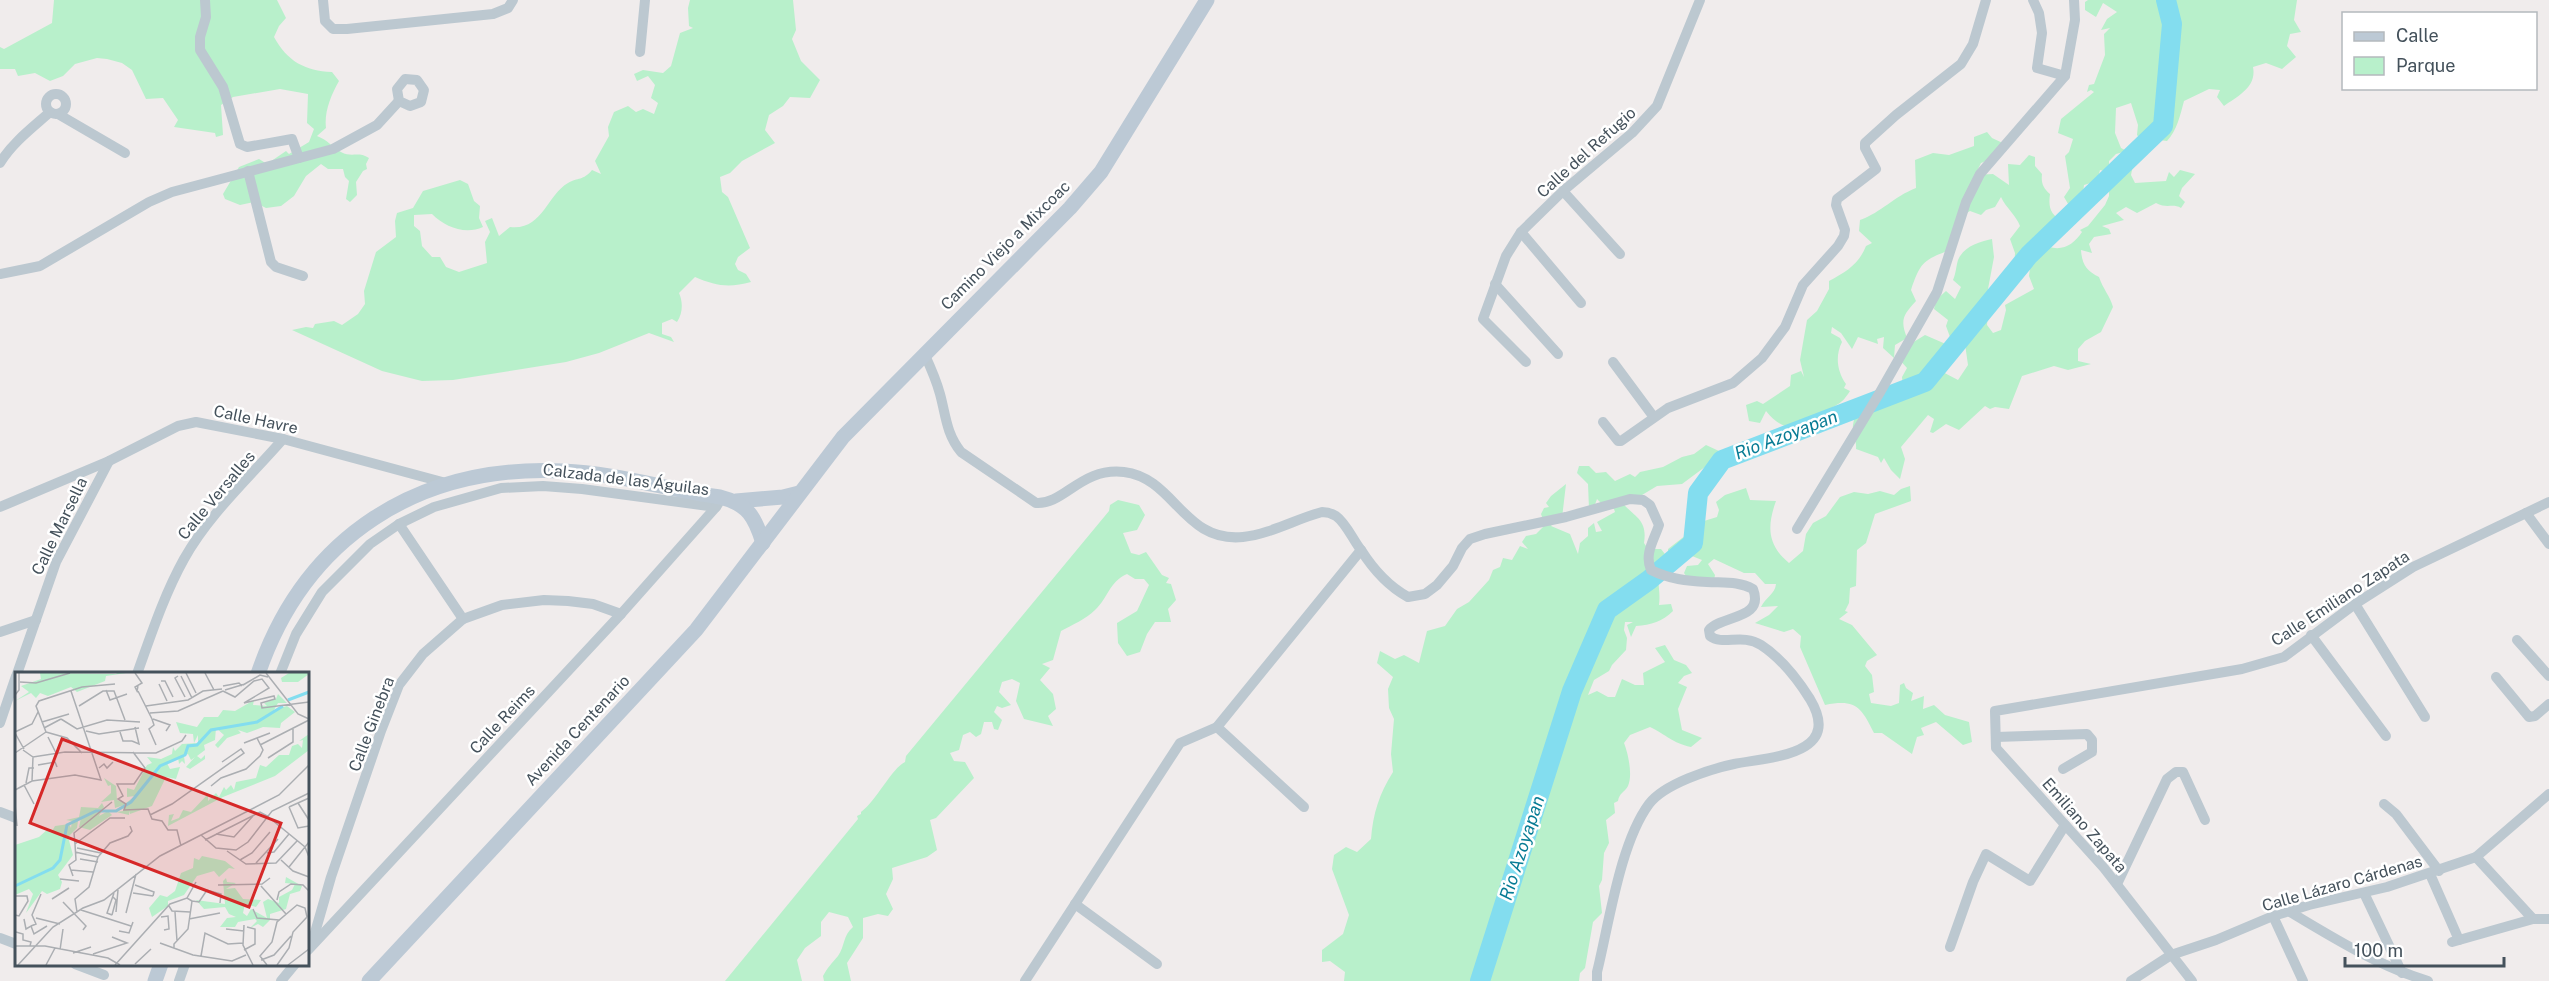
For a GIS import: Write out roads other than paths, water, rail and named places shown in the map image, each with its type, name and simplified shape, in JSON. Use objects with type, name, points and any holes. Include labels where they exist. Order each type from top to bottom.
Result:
[{"type":"main road","name":"Camino Viejo a Mixcoac","points":[[799,493],[843,437],[1070,208],[1101,172],[1207,0]]},
{"type":"main road","name":"Calzada de las Águilas","points":[[259,672],[276,628],[293,600],[313,573],[355,530],[380,512],[446,483],[508,471],[564,471],[718,502],[783,497],[799,493]]},
{"type":"main road","name":"Avenida Centenario","points":[[369,981],[696,630],[799,493]]},
{"type":"main road","points":[[736,501],[750,513],[757,523],[763,543]]},
{"type":"main road","points":[[155,981],[160,966]]},
{"type":"street","points":[[205,0],[206,17],[200,37],[200,50],[223,87],[240,144],[248,147],[292,139],[299,158]]},
{"type":"street","points":[[323,0],[325,21],[333,29],[347,29],[493,14],[508,8],[513,0]]},
{"type":"street","points":[[640,52],[645,0]]},
{"type":"street","name":"Calle del Refugio","points":[[1527,362],[1483,319],[1506,256],[1521,232],[1563,191],[1632,133],[1657,106],[1700,0]]},
{"type":"street","points":[[1603,422],[1618,441],[1621,441],[1653,416],[1668,408],[1733,383],[1762,358],[1775,343],[1790,318],[1803,285],[1844,236],[1844,223],[1836,205],[1837,199],[1876,169],[1865,148],[1865,143],[1896,115],[1961,64],[1973,44],[1986,0]]},
{"type":"street","points":[[2033,0],[2039,13],[2042,33],[2037,68],[2065,76]]},
{"type":"street","points":[[1797,529],[1879,394],[1937,292],[1966,202],[1980,174],[2065,76],[2075,20],[2074,0]]},
{"type":"street","points":[[0,274],[40,266],[149,202],[165,195],[333,149],[360,136],[376,125],[399,101]]},
{"type":"street","points":[[0,163],[26,133],[54,113],[125,153]]},
{"type":"street","points":[[248,171],[271,262],[276,267],[303,276]]},
{"type":"street","points":[[1563,191],[1620,254]]},
{"type":"street","points":[[1521,232],[1581,303]]},
{"type":"street","points":[[1495,284],[1558,354]]},
{"type":"street","points":[[924,353],[940,394],[946,425],[954,444],[961,452],[1030,501],[1043,504],[1050,502],[1092,475],[1120,471],[1134,473],[1154,482],[1198,526],[1219,536],[1243,537],[1265,532],[1322,512],[1329,512],[1337,516],[1344,524],[1360,550],[1395,590],[1408,597],[1425,594],[1437,585],[1470,539],[1636,499],[1650,505],[1659,525],[1649,552],[1648,563],[1651,570],[1665,577],[1689,581],[1738,583],[1753,590],[1755,602],[1752,608],[1741,616],[1713,625],[1709,630],[1710,636],[1720,640],[1742,638],[1761,645],[1798,682],[1816,714],[1819,723],[1817,733],[1809,745],[1777,758],[1734,764],[1683,780],[1650,802],[1629,838],[1597,972],[1597,981]]},
{"type":"street","points":[[1612,362],[1653,416]]},
{"type":"street","name":"Calle Havre","points":[[0,507],[109,461],[178,426],[196,422],[283,439],[446,483]]},
{"type":"street","name":"Calle Versalles","points":[[138,672],[165,597],[202,530],[283,439]]},
{"type":"street","name":"Calle Marsella","points":[[18,672],[56,562],[109,461]]},
{"type":"street","name":"Calzada de las Águilas","points":[[281,672],[296,634],[322,592],[370,544],[399,524],[434,507],[501,488],[543,486],[718,502]]},
{"type":"street","name":"Calle Reims","points":[[309,948],[621,614],[718,502]]},
{"type":"street","name":"Calle Emiliano Zapata","points":[[1995,711],[2242,669],[2284,657],[2355,604],[2413,567],[2549,502]]},
{"type":"street","points":[[2526,513],[2549,544]]},
{"type":"street","points":[[399,524],[463,619]]},
{"type":"street","points":[[1024,981],[1180,743],[1217,727],[1360,550]]},
{"type":"street","name":"Calle Ginebra","points":[[309,948],[331,877],[399,685],[423,654],[463,619],[502,605],[544,600],[592,604],[621,614]]},
{"type":"street","points":[[2355,604],[2425,717]]},
{"type":"street","points":[[0,632],[36,620]]},
{"type":"street","points":[[2311,635],[2386,736]]},
{"type":"street","points":[[2517,640],[2549,676]]},
{"type":"street","points":[[2496,677],[2529,717],[2535,716],[2549,704]]},
{"type":"street","name":"Calle Marsella","points":[[0,723],[15,681]]},
{"type":"street","name":"Emiliano Zapata","points":[[1995,711],[1996,748],[2117,884],[2192,981]]},
{"type":"street","points":[[1217,727],[1304,807]]},
{"type":"street","points":[[1996,737],[2087,734],[2092,740],[2092,752],[2063,769]]},
{"type":"street","points":[[2117,884],[2167,779],[2176,772],[2183,772],[2205,820]]},
{"type":"street","name":"Calle Lázaro Cárdenas","points":[[2131,981],[2171,955],[2216,940],[2272,916],[2309,904],[2364,894],[2476,857],[2547,797]]},
{"type":"street","points":[[2384,804],[2397,814],[2434,872],[2456,941],[2533,919],[2549,919]]},
{"type":"street","points":[[0,812],[15,818]]},
{"type":"street","points":[[1950,947],[1973,882],[1986,854],[2031,881],[2065,825]]},
{"type":"street","points":[[2476,857],[2533,919]]},
{"type":"street","points":[[2364,894],[2402,973]]},
{"type":"street","points":[[1075,904],[1157,964]]},
{"type":"street","points":[[2290,912],[2402,973],[2428,981]]},
{"type":"street","points":[[2272,916],[2303,981]]},
{"type":"street","points":[[0,938],[15,944]]},
{"type":"street","points":[[80,966],[104,975]]},
{"type":"street","points":[[179,981],[184,966]]},
{"type":"street","points":[[281,981],[293,966]]},
{"type":"waterway","name":"Rio Azoyapan","points":[[1480,981],[1572,691],[1607,610],[1649,580],[1693,543],[1698,493],[1722,460],[1925,382],[2029,255],[2163,126],[2172,24],[2166,0]]}]
